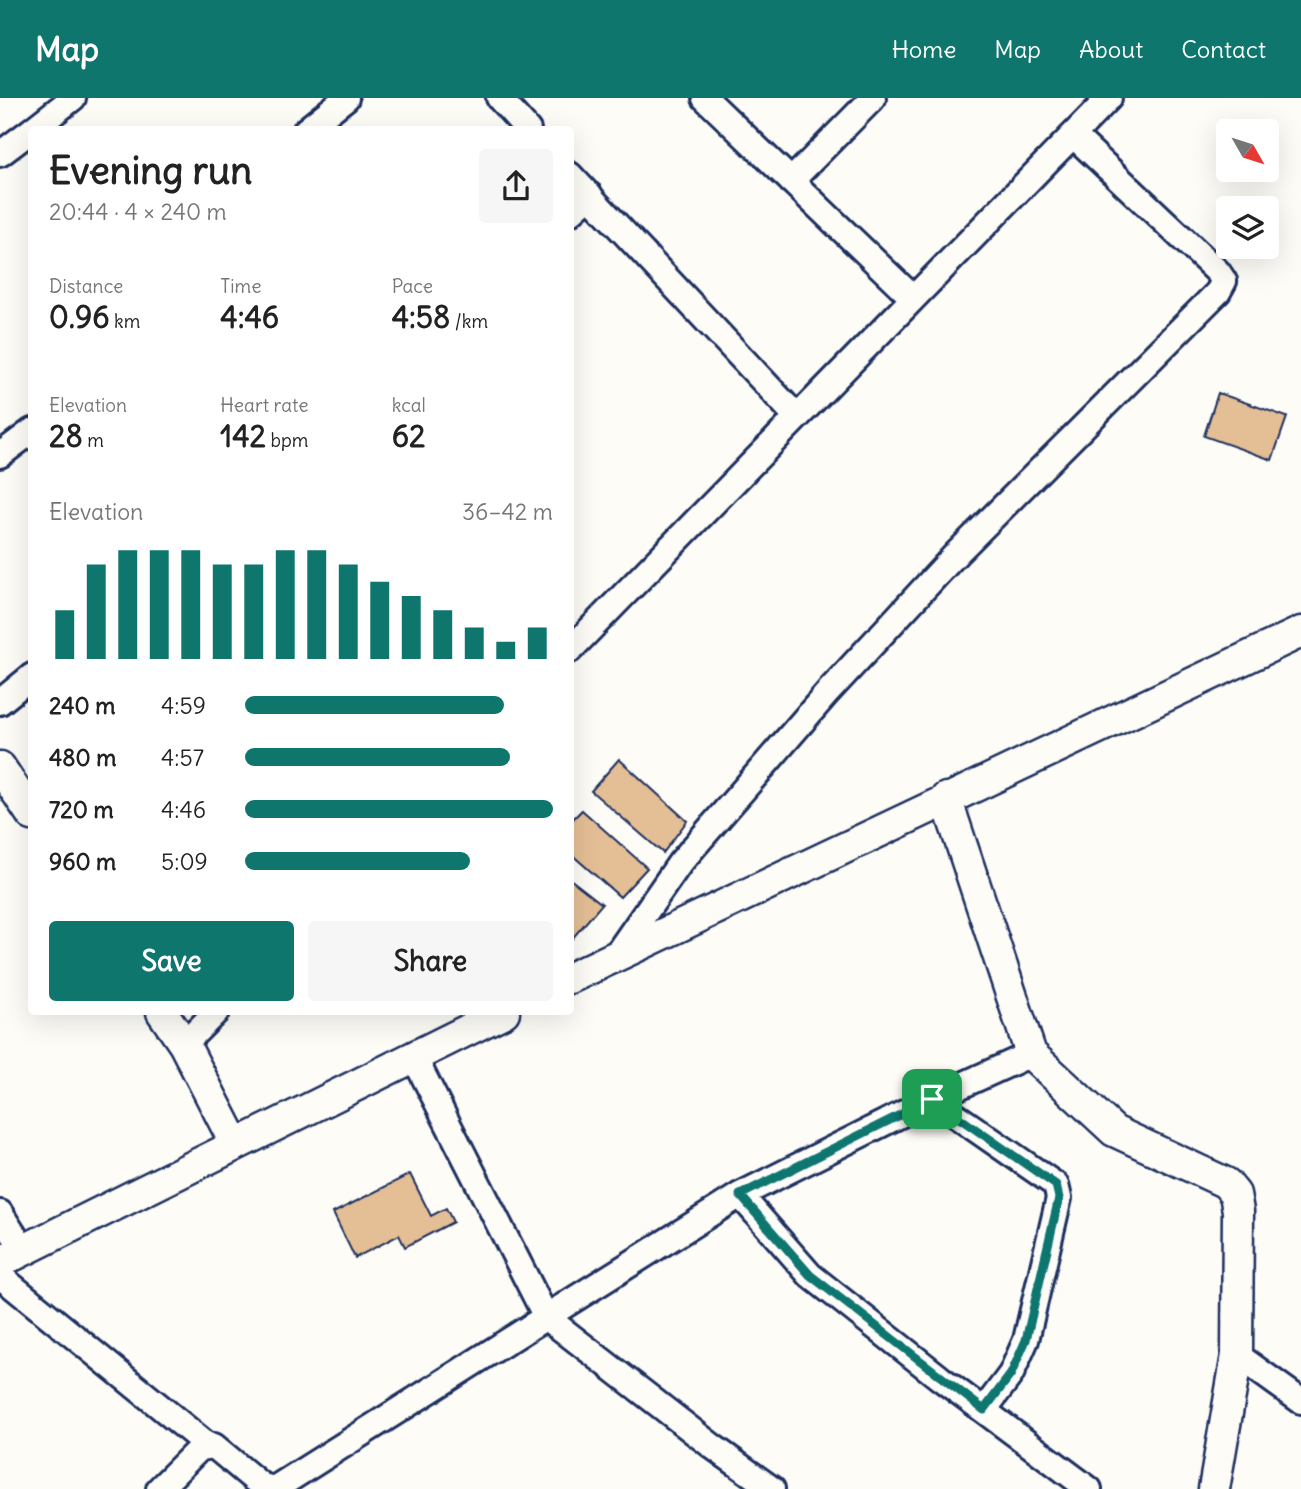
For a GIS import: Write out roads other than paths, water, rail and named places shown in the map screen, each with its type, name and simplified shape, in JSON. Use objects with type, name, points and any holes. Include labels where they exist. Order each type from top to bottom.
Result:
[{"type":"street","points":[[37,126],[73,98]]},
{"type":"street","points":[[311,126],[346,98]]},
{"type":"street","points":[[705,98],[913,298]]},
{"type":"street","points":[[791,181],[873,98]]},
{"type":"street","points":[[574,646],[1109,98]]},
{"type":"street","points":[[507,101],[525,126]]},
{"type":"street","points":[[0,154],[28,133]]},
{"type":"street","points":[[616,955],[680,863],[828,692],[957,553],[1218,292],[1224,281],[1218,272],[1073,135]]},
{"type":"street","points":[[574,179],[796,416]]},
{"type":"street","points":[[574,209],[590,195]]},
{"type":"street","points":[[0,455],[28,435]]},
{"type":"street","points":[[574,976],[1301,632]]},
{"type":"street","points":[[0,702],[28,679]]},
{"type":"street","points":[[0,767],[28,809]]},
{"type":"street","points":[[946,798],[1031,1055],[1114,1130],[1226,1183],[1235,1194],[1238,1211],[1237,1355],[1214,1489]]},
{"type":"street","points":[[164,1015],[184,1044],[236,1145]]},
{"type":"street","points":[[184,1044],[213,1015]]},
{"type":"street","points":[[0,1213],[12,1255],[498,1015]]},
{"type":"street","points":[[0,1276],[207,1445],[214,1446],[262,1486],[274,1489],[740,1195],[932,1099],[1031,1055]]},
{"type":"street","points":[[414,1057],[547,1317],[712,1446],[772,1489]]},
{"type":"street","points":[[932,1099],[1056,1185],[1059,1198],[1026,1340],[1011,1374],[984,1410]]},
{"type":"street","points":[[740,1195],[810,1275],[1089,1489]]},
{"type":"street","points":[[1237,1355],[1301,1401]]},
{"type":"street","points":[[159,1489],[200,1448],[207,1445]]}]
